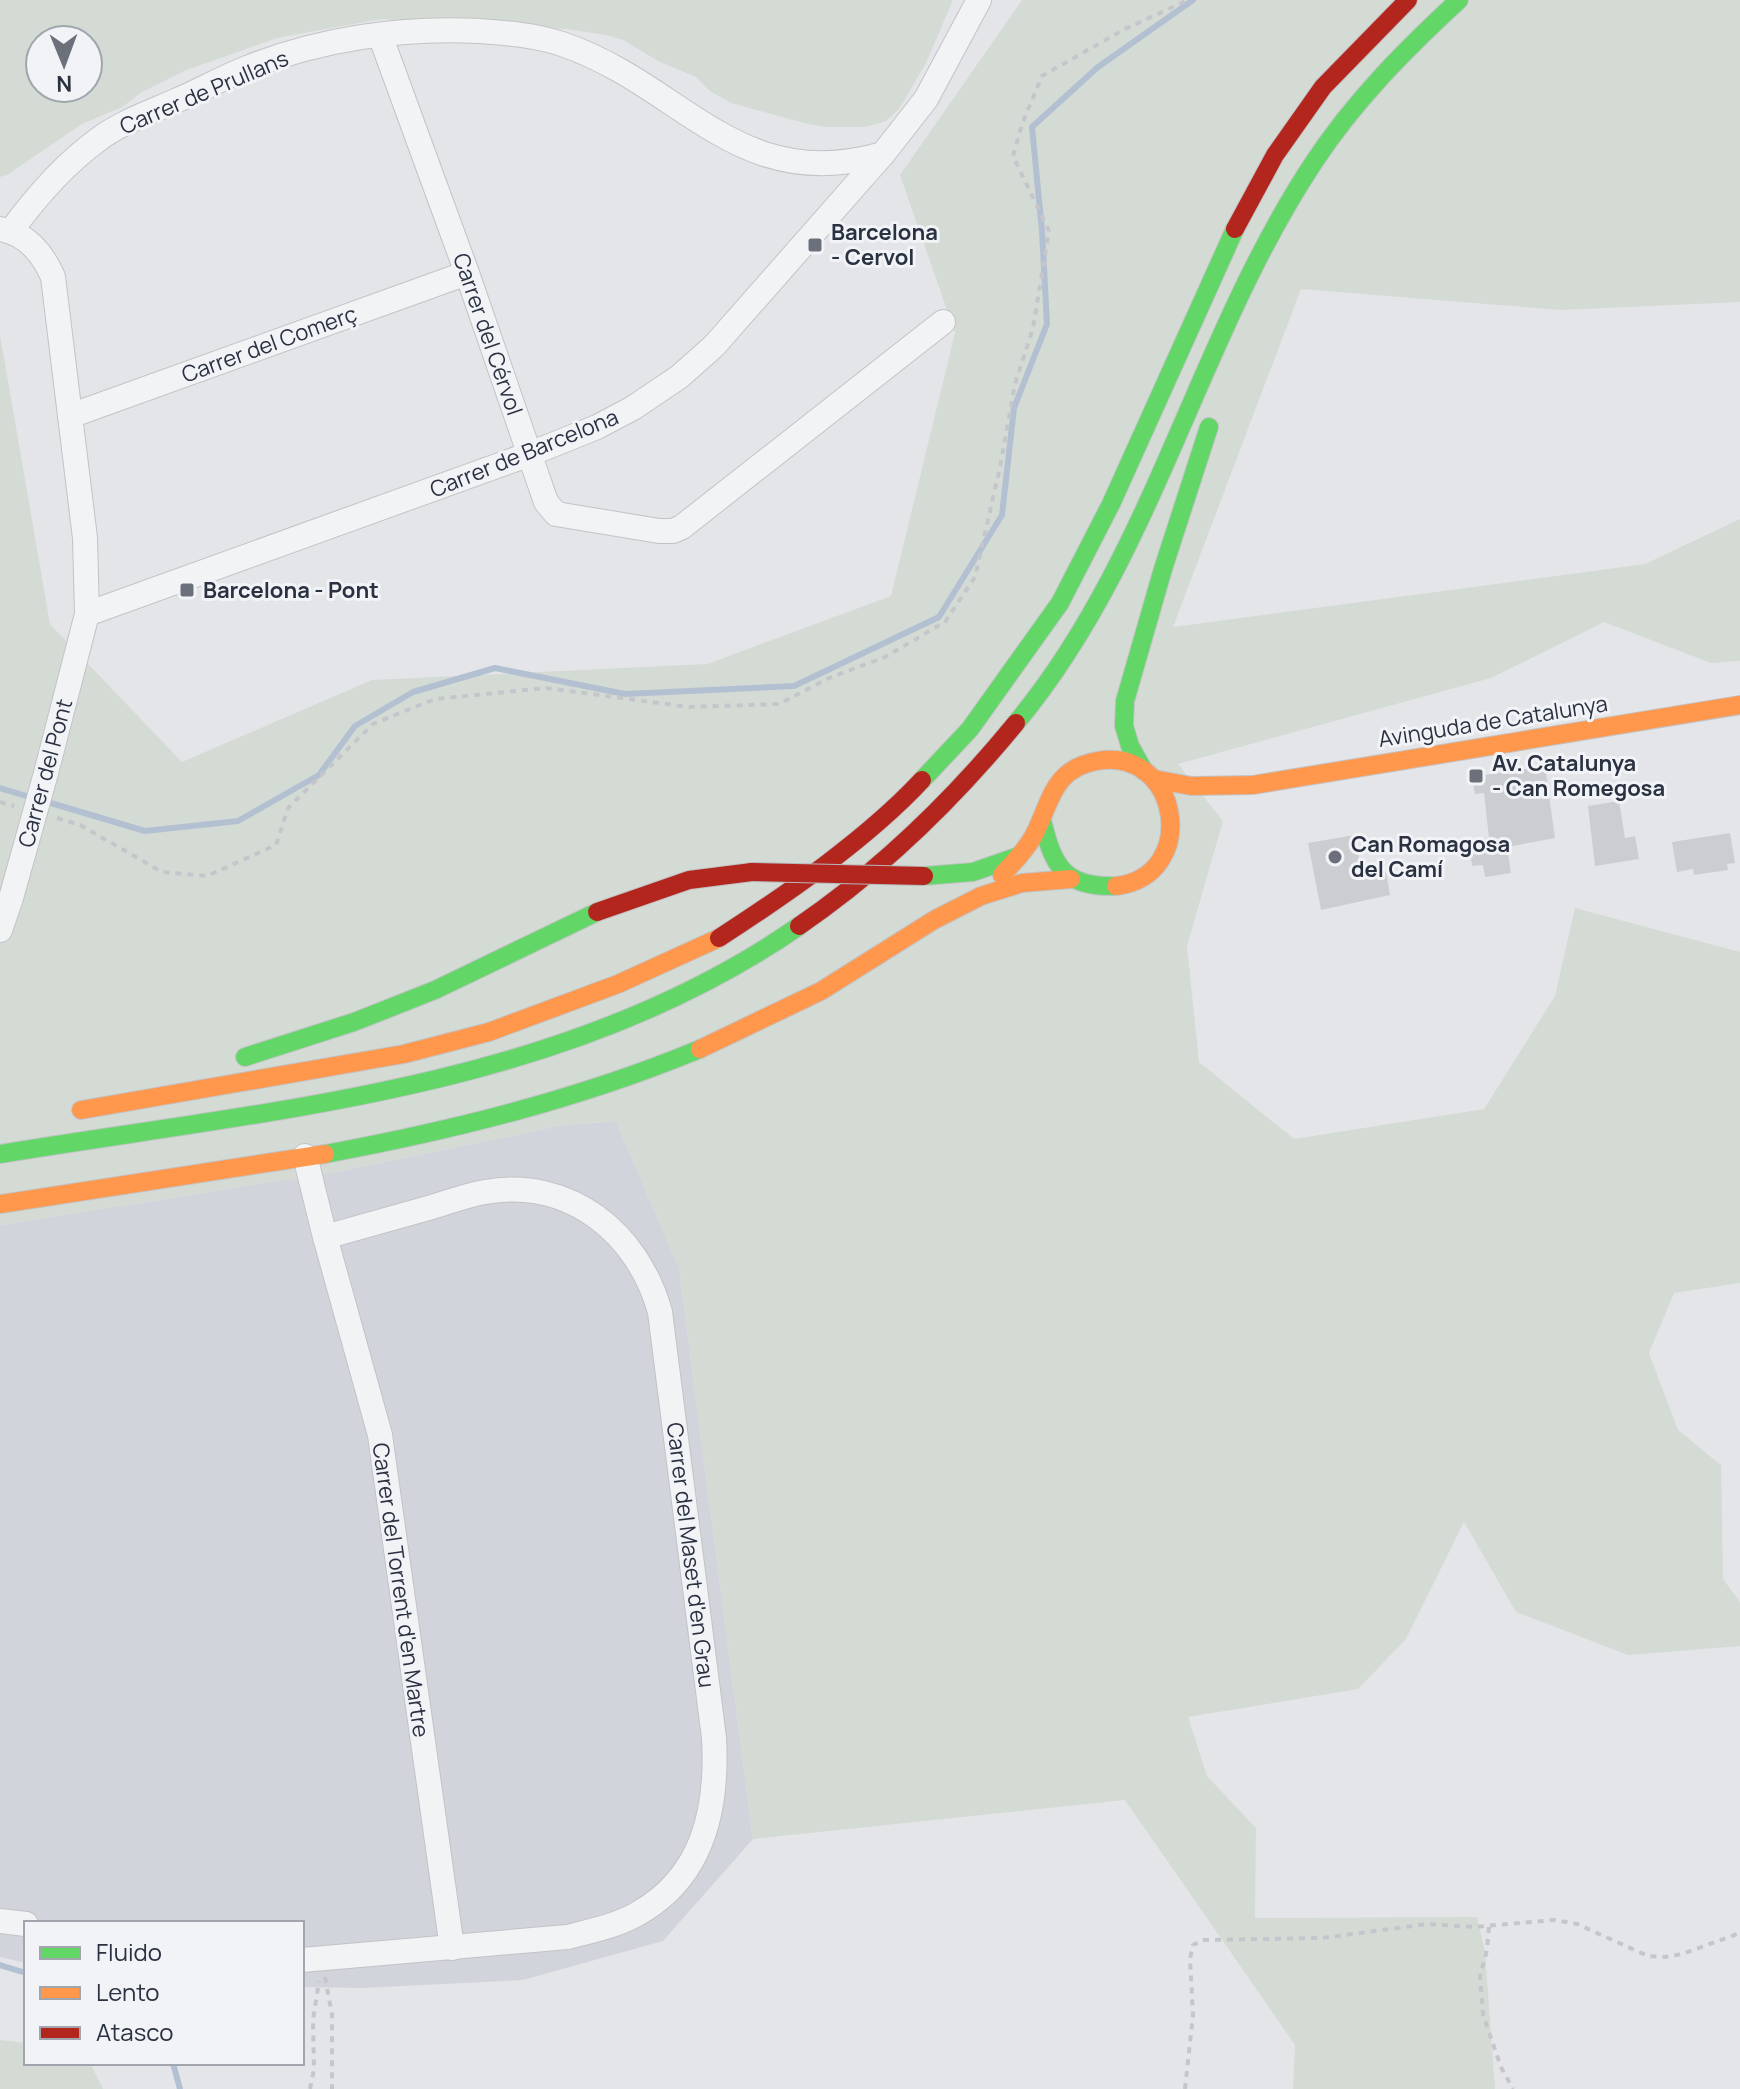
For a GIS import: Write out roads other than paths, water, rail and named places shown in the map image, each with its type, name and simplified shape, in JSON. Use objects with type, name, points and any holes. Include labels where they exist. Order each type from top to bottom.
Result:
[{"type":"main road","points":[[177,1074],[64,1113],[404,1054],[489,1032],[618,984],[716,940],[773,903],[908,795],[970,729],[1060,603],[1111,504],[1240,218],[1275,155],[1323,87],[1408,0]]},
{"type":"main road","points":[[0,1154],[380,1093],[478,1070],[622,1021],[712,979],[776,943],[830,906],[958,792],[1055,671],[1129,546],[1246,280],[1293,196],[1350,111],[1402,53],[1459,0]]},
{"type":"main road","points":[[1233,354],[1241,327],[1246,280]]},
{"type":"main road","points":[[1149,775],[1113,760],[1093,761],[1073,769],[1057,782],[1047,800],[1042,820],[1048,853],[1058,868],[1071,879],[1090,887],[1110,889],[1130,885],[1147,875],[1161,861],[1169,842],[1172,824],[1169,807],[1149,775],[1130,746],[1124,726],[1125,701],[1216,407]]},
{"type":"main road","name":"Avinguda de Catalunya","points":[[1149,775],[1191,786],[1253,785],[1740,705]]},
{"type":"main road","name":"Avinguda de Catalunya","points":[[1204,804],[1253,785]]},
{"type":"main road","points":[[0,1204],[383,1143],[502,1116],[580,1094],[737,1032],[821,992],[975,899],[996,882],[1019,856],[1042,820]]},
{"type":"main road","points":[[1169,842],[1185,821]]},
{"type":"main road","points":[[231,1060],[354,1022],[435,990],[607,907],[689,880],[752,872],[963,874],[991,869],[1019,856]]},
{"type":"main road","points":[[975,899],[1025,882],[1071,879]]},
{"type":"street","name":"Carrer de Barcelona","points":[[87,614],[530,454],[616,418],[679,377],[714,346],[883,154],[926,99],[979,0]]},
{"type":"street","name":"Carrer de Prullans","points":[[87,614],[85,538],[53,277],[33,246],[6,230],[73,162],[113,130],[248,68],[329,43],[416,29],[502,32],[535,37],[590,56],[725,137],[766,156],[836,165],[883,154]]},
{"type":"street","name":"Carrer del Cérvol","points":[[380,35],[546,502],[556,514],[571,519],[673,531],[682,527],[943,322]]},
{"type":"street","name":"Carrer del Comerç","points":[[70,416],[467,273]]},
{"type":"street","name":"Carrer del Pont","points":[[0,930],[46,773],[87,614]]},
{"type":"street","points":[[305,1156],[325,1237]]},
{"type":"street","name":"Carrer del Maset d'en Grau","points":[[312,1960],[567,1937],[637,1915],[659,1900],[695,1856],[712,1811],[716,1774],[660,1312],[642,1264],[609,1225],[578,1206],[523,1190],[484,1192],[325,1237]]},
{"type":"street","name":"Carrer del Torrent d'en Martre","points":[[325,1237],[380,1435],[452,1948]]},
{"type":"street","points":[[0,1921],[24,1924]]},
{"type":"waterway","points":[[44,801],[145,831],[238,821],[319,775],[355,726],[413,692],[495,668],[625,694],[794,686],[939,617],[1002,515],[1014,408],[1047,324],[1032,127],[1098,67],[1193,0]]},
{"type":"waterway","points":[[0,788],[33,798]]},
{"type":"waterway","points":[[0,1965],[24,1972]]},
{"type":"waterway","points":[[174,2065],[180,2089]]},
{"type":"place","name":"Barcelona - Cervol","points":[[815,245]]},
{"type":"place","name":"Barcelona - Pont","points":[[187,590]]},
{"type":"place","name":"Av. Catalunya - Can Romegosa","points":[[1476,776]]},
{"type":"place","name":"Can Romagosa del Camí","points":[[1335,857]]}]
